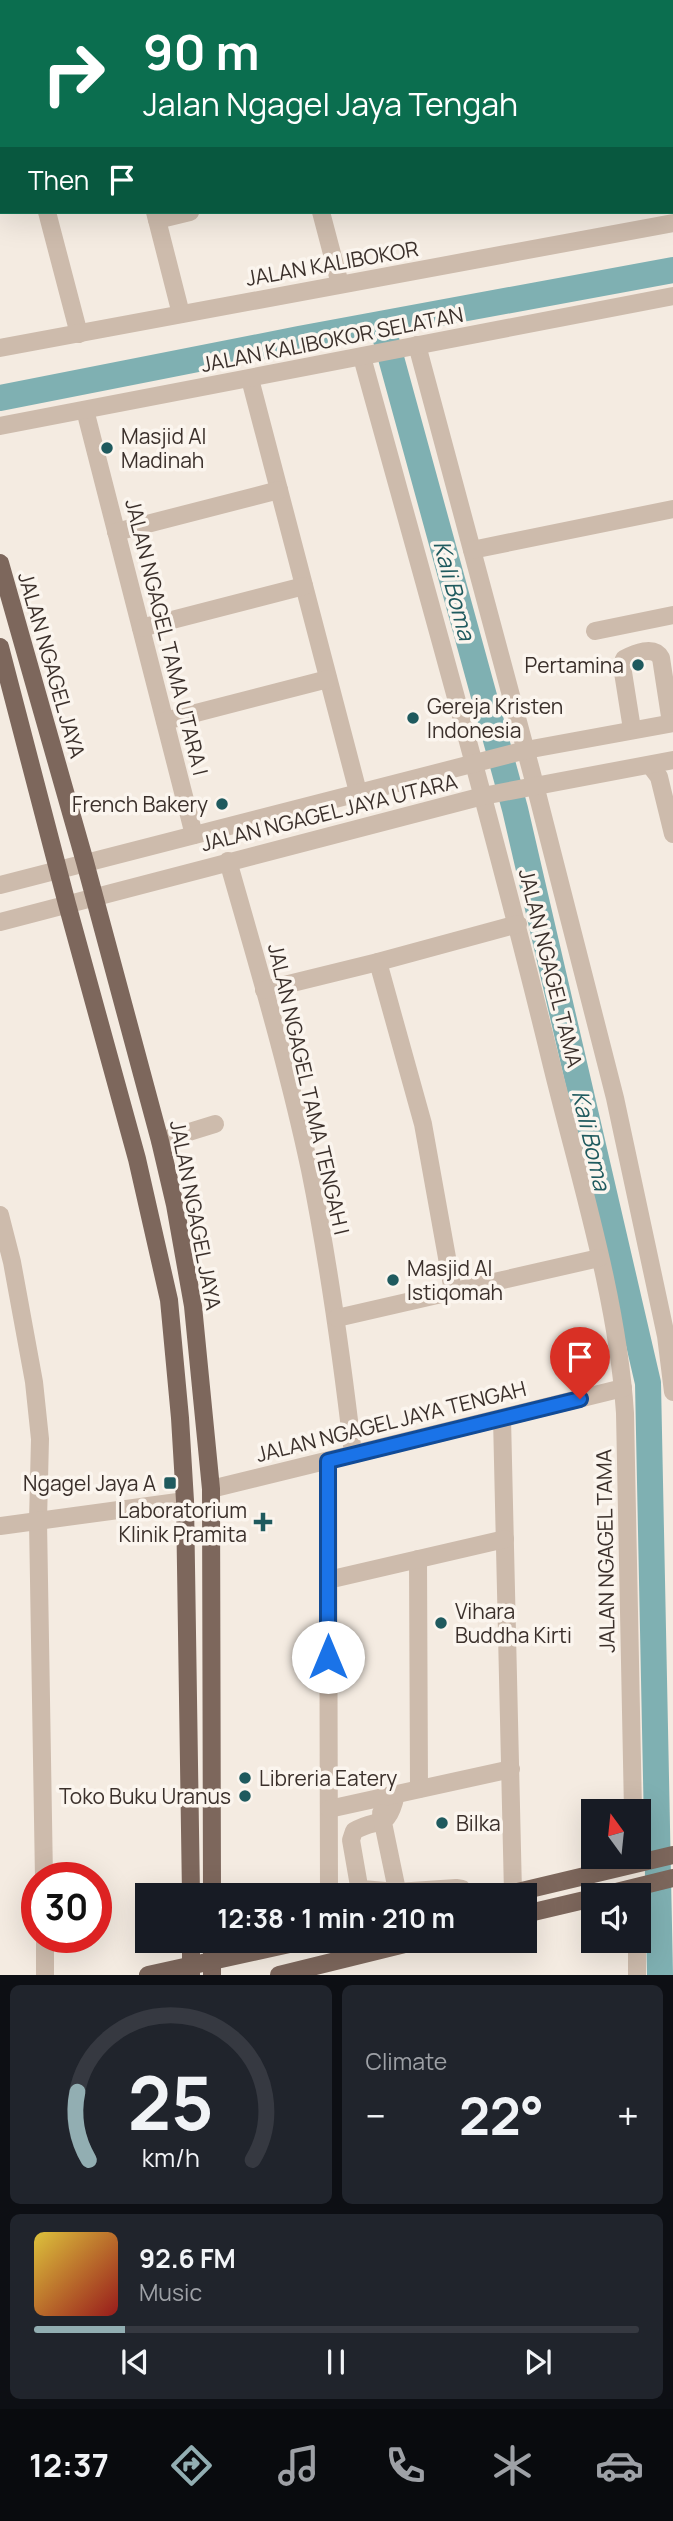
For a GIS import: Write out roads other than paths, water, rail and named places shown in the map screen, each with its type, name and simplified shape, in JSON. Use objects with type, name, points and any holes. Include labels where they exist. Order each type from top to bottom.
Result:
[{"type":"main road","name":"JALAN NGAGEL JAYA","points":[[0,563],[85,862],[159,1141],[193,1306],[211,1489],[212,1883]]},
{"type":"main road","name":"JALAN NGAGEL JAYA","points":[[0,647],[153,1222],[169,1300],[185,1501],[191,1883]]},
{"type":"main road","points":[[153,1222],[177,1218]]},
{"type":"main road","points":[[651,1858],[673,1855]]},
{"type":"main road","points":[[537,1887],[604,1869]]},
{"type":"main road","points":[[651,1886],[671,1879]]},
{"type":"main road","points":[[537,1911],[581,1901]]},
{"type":"main road","points":[[191,1953],[191,1971]]},
{"type":"main road","points":[[148,1975],[212,1968],[263,1953]]},
{"type":"main road","points":[[279,1975],[368,1953]]},
{"type":"street","points":[[48,214],[79,334]]},
{"type":"street","points":[[321,214],[340,284]]},
{"type":"street","points":[[632,214],[636,230]]},
{"type":"street","points":[[156,216],[181,314]]},
{"type":"street","name":"JALAN KALIBOKOR","points":[[0,348],[673,223]]},
{"type":"street","name":"JALAN KALIBOKOR SELATAN","points":[[0,426],[85,410],[252,387],[366,356],[673,296]]},
{"type":"street","name":"JALAN NGAGEL TAMA","points":[[413,346],[472,550],[531,786],[615,1098],[666,1336],[673,1372],[673,1392]]},
{"type":"street","name":"JALAN NGAGEL TAMA","points":[[366,356],[481,761],[599,1258],[623,1388],[633,1799]]},
{"type":"street","name":"JALAN NGAGEL JAYA UTARA","points":[[252,387],[358,792]]},
{"type":"street","name":"JALAN NGAGEL TAMA UTARA I","points":[[85,410],[194,835]]},
{"type":"street","points":[[116,532],[279,490]]},
{"type":"street","points":[[472,550],[673,509]]},
{"type":"street","points":[[141,628],[304,586]]},
{"type":"street","points":[[595,631],[673,615]]},
{"type":"street","points":[[632,729],[622,666],[624,659],[634,654],[653,651],[658,652],[661,657],[672,723]]},
{"type":"street","points":[[165,721],[328,679]]},
{"type":"street","name":"JALAN NGAGEL JAYA UTARA","points":[[0,885],[522,751],[672,723]]},
{"type":"street","name":"JALAN NGAGEL JAYA UTARA","points":[[0,922],[489,795],[673,761]]},
{"type":"street","points":[[650,765],[659,777],[673,834]]},
{"type":"street","name":"JALAN NGAGEL TAMA TENGAH I","points":[[228,861],[307,1160],[337,1318],[353,1454]]},
{"type":"street","points":[[264,990],[518,924]]},
{"type":"street","points":[[378,962],[425,1132],[453,1291]]},
{"type":"street","points":[[159,1141],[215,1124]]},
{"type":"street","points":[[0,1215],[11,1257],[34,1382],[40,1439],[38,1521],[44,1862]]},
{"type":"street","points":[[337,1318],[599,1258]]},
{"type":"street","name":"JALAN NGAGEL JAYA TENGAH","points":[[211,1489],[623,1388]]},
{"type":"street","points":[[502,1418],[511,1769],[509,1883]]},
{"type":"street","points":[[328,1461],[329,1883]]},
{"type":"street","points":[[0,1526],[185,1501]]},
{"type":"street","points":[[328,1580],[505,1539]]},
{"type":"street","points":[[418,1559],[419,1789]]},
{"type":"street","points":[[329,1809],[511,1769]]},
{"type":"street","points":[[358,1883],[351,1840],[354,1831],[383,1822],[392,1811],[396,1794]]},
{"type":"street","points":[[377,1798],[395,1883]]},
{"type":"street","points":[[45,1953],[45,1975]]},
{"type":"street","points":[[637,1953],[637,1975]]},
{"type":"waterway","points":[[0,398],[673,270]]},
{"type":"waterway","name":"Kali Boma","points":[[382,325],[515,809],[648,1383],[660,1975]]},
{"type":"place","name":"Masjid Al Madinah","points":[[107,448]]},
{"type":"place","name":"Pertamina","points":[[638,665]]},
{"type":"place","name":"Gereja Kristen Indonesia","points":[[413,718]]},
{"type":"place","name":"French Bakery","points":[[222,804]]},
{"type":"place","name":"Masjid Al Istiqomah","points":[[393,1280]]},
{"type":"place","name":"Ngagel Jaya A","points":[[170,1483]]},
{"type":"place","name":"Laboratorium Klinik Pramita","points":[[263,1522]]},
{"type":"place","name":"Vihara Buddha Kirti","points":[[441,1623]]},
{"type":"place","name":"Libreria Eatery","points":[[245,1778]]},
{"type":"place","name":"Toko Buku Uranus","points":[[245,1796]]},
{"type":"place","name":"Bilka","points":[[442,1823]]}]
